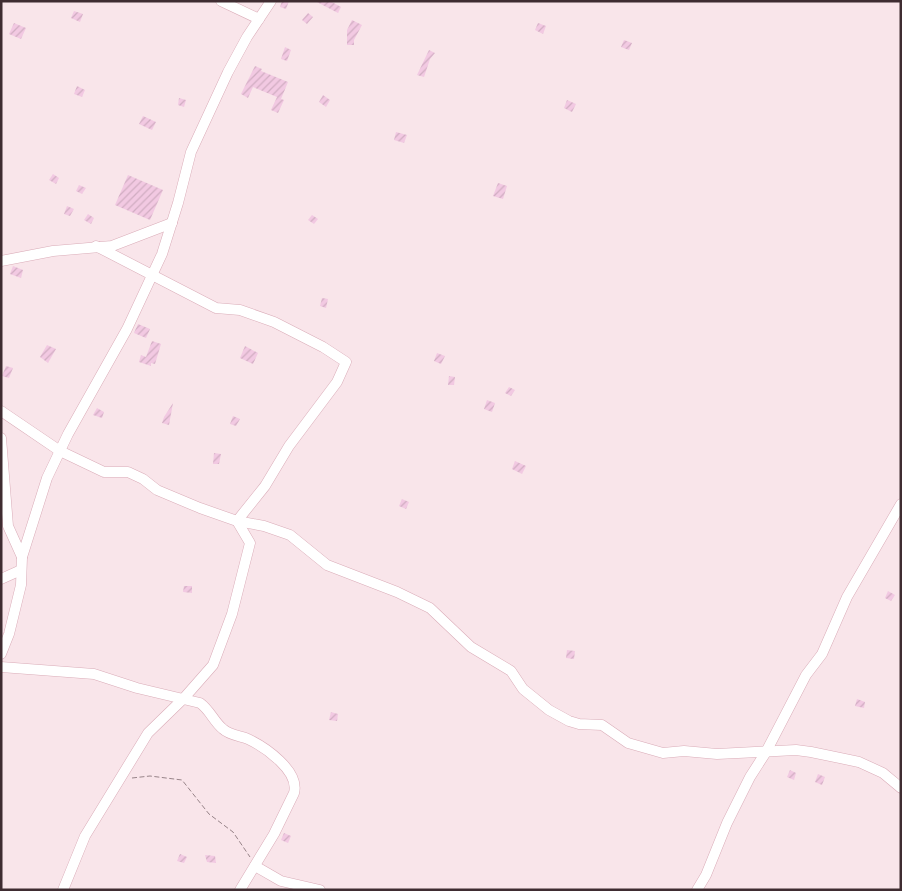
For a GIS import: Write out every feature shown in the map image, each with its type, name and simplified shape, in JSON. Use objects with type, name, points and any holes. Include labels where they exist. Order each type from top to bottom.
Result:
[{"type":"street","points":[[221,1],[259,19]]},
{"type":"street","points":[[1,654],[16,609],[22,557],[46,478],[122,340],[150,276],[162,254],[191,152],[228,72],[271,1]]},
{"type":"street","points":[[1,262],[53,251],[112,246],[172,223]]},
{"type":"street","points":[[96,246],[150,276],[216,308],[240,310],[274,322],[323,347],[346,362],[337,382],[289,446],[266,486],[237,521]]},
{"type":"street","points":[[1,411],[60,451],[104,472],[128,472],[143,479],[157,490],[237,521],[264,526],[290,535],[327,565],[390,589],[430,608],[471,647],[511,671],[523,689],[549,710],[570,721],[579,724],[602,725],[628,743],[657,753],[690,752],[717,754],[796,750],[859,762],[883,772],[901,788]]},
{"type":"street","points":[[1,438],[8,526],[22,557]]},
{"type":"street","points":[[697,890],[706,875],[736,803],[766,752],[806,675],[822,654],[863,567],[901,504]]},
{"type":"street","points":[[63,890],[85,836],[148,733],[184,698],[213,665],[232,614],[250,544],[237,521]]},
{"type":"street","points":[[1,579],[22,570]]},
{"type":"street","points":[[1,667],[94,674],[137,688],[200,703],[207,708],[225,731],[250,740],[282,762],[296,786],[294,793],[240,890]]},
{"type":"street","points":[[255,866],[281,881],[320,890]]},
{"type":"path","points":[[118,783],[138,776],[182,780],[209,814],[233,832],[255,866]]},
{"type":"building","points":[[282,1],[289,1],[286,9],[280,7]]},
{"type":"building","points":[[315,1],[330,1],[341,7],[338,13]]},
{"type":"building","points":[[74,11],[83,14],[80,22],[71,18]]},
{"type":"building","points":[[308,13],[313,17],[307,24],[302,20]]},
{"type":"building","points":[[352,20],[362,25],[354,40],[354,45],[347,45],[347,30]]},
{"type":"building","points":[[14,23],[26,28],[21,39],[9,34]]},
{"type":"building","points":[[538,23],[546,26],[543,34],[535,30]]},
{"type":"building","points":[[624,40],[632,43],[629,50],[621,47]]},
{"type":"building","points":[[285,47],[291,50],[287,61],[281,59]]},
{"type":"building","points":[[429,50],[435,53],[430,59],[424,77],[417,75]]},
{"type":"building","points":[[255,66],[262,69],[261,71],[288,82],[281,99],[284,100],[278,113],[271,110],[277,97],[253,87],[248,98],[241,94]]},
{"type":"building","points":[[77,86],[85,90],[82,97],[74,94]]},
{"type":"building","points":[[323,95],[330,100],[326,107],[319,102]]},
{"type":"building","points":[[179,98],[186,100],[184,107],[178,105]]},
{"type":"building","points":[[567,100],[576,104],[572,112],[564,108]]},
{"type":"building","points":[[143,116],[156,122],[152,130],[139,124]]},
{"type":"building","points":[[396,132],[407,135],[404,143],[394,140]]},
{"type":"building","points":[[53,174],[59,178],[56,184],[49,180]]},
{"type":"building","points":[[128,175],[163,190],[150,220],[115,205]]},
{"type":"building","points":[[498,183],[507,186],[503,199],[493,196]]},
{"type":"building","points":[[79,185],[86,188],[82,194],[76,191]]},
{"type":"building","points":[[67,206],[74,209],[70,216],[64,214]]},
{"type":"building","points":[[88,214],[94,218],[91,224],[84,220]]},
{"type":"building","points":[[312,215],[318,219],[314,224],[308,220]]},
{"type":"building","points":[[13,266],[23,270],[21,278],[10,274]]},
{"type":"building","points":[[322,298],[328,299],[326,308],[320,306]]},
{"type":"building","points":[[138,324],[150,329],[146,338],[134,333]]},
{"type":"building","points":[[152,341],[161,344],[155,364],[151,363],[151,366],[139,362],[141,355],[146,357]]},
{"type":"building","points":[[47,345],[56,349],[48,363],[40,357]]},
{"type":"building","points":[[245,346],[258,353],[253,364],[240,358]]},
{"type":"building","points":[[437,353],[445,356],[441,364],[434,361]]},
{"type":"building","points":[[6,366],[13,368],[9,378],[2,376]]},
{"type":"building","points":[[449,376],[455,377],[454,385],[448,385]]},
{"type":"building","points":[[509,387],[515,390],[511,396],[505,393]]},
{"type":"building","points":[[487,400],[495,403],[492,412],[484,409]]},
{"type":"building","points":[[173,403],[169,425],[162,423],[164,417]]},
{"type":"building","points":[[97,408],[104,412],[102,418],[93,415]]},
{"type":"building","points":[[233,416],[240,419],[236,426],[230,424]]},
{"type":"building","points":[[214,453],[221,454],[219,464],[213,464]]},
{"type":"building","points":[[515,461],[526,466],[522,474],[512,469]]},
{"type":"building","points":[[402,499],[409,502],[406,509],[399,506]]},
{"type":"building","points":[[184,586],[192,586],[192,593],[183,592]]},
{"type":"building","points":[[888,591],[895,595],[891,601],[885,598]]},
{"type":"building","points":[[567,650],[575,651],[574,659],[566,658]]},
{"type":"building","points":[[857,699],[865,702],[864,708],[855,706]]},
{"type":"building","points":[[331,712],[338,714],[337,721],[329,720]]},
{"type":"building","points":[[790,770],[796,773],[794,780],[787,777]]},
{"type":"building","points":[[818,774],[825,777],[822,785],[815,782]]},
{"type":"building","points":[[284,833],[291,836],[288,843],[281,840]]},
{"type":"building","points":[[180,854],[187,857],[184,863],[177,861]]},
{"type":"building","points":[[205,855],[215,856],[216,863],[207,862]]}]
